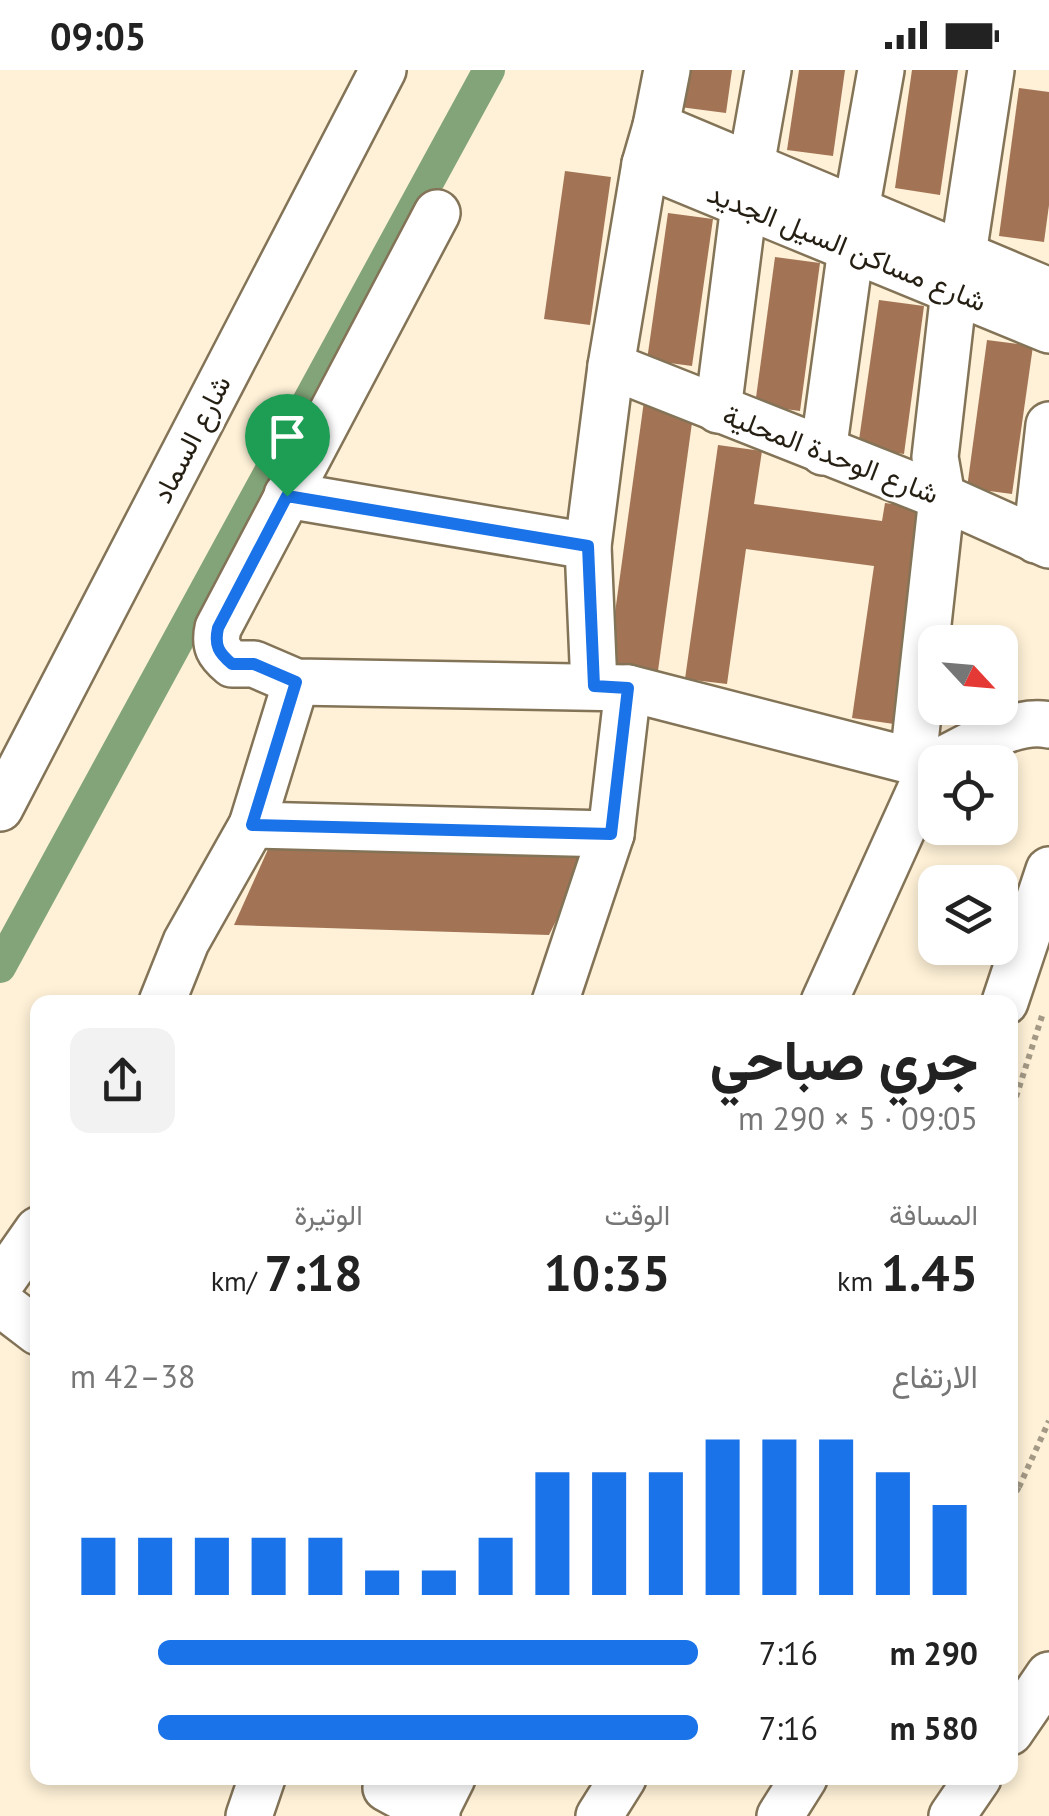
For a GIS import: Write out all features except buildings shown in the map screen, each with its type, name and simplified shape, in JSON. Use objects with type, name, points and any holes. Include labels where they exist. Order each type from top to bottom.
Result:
[{"type":"street","name":"شارع السماد","points":[[0,808],[383,70]]},
{"type":"street","points":[[556,995],[611,834],[611,687],[588,546],[611,366],[667,70]]},
{"type":"street","points":[[718,410],[748,185],[768,70]]},
{"type":"street","points":[[823,452],[881,70]]},
{"type":"street","points":[[930,745],[942,497],[935,457],[959,273],[992,70]]},
{"type":"street","name":"شارع مساكن السيل الجديد","points":[[651,145],[959,273],[1049,330]]},
{"type":"street","points":[[436,213],[218,628],[216,646],[220,653],[232,664],[254,664],[296,682],[611,687],[918,760]]},
{"type":"street","name":"شارع مساكن السيل الجديد","points":[[959,273],[1049,290]]},
{"type":"street","name":"شارع الوحدة المحلية","points":[[611,366],[942,497],[1042,542]]},
{"type":"street","points":[[1042,542],[1049,425]]},
{"type":"street","points":[[287,496],[588,546]]},
{"type":"street","points":[[165,995],[186,942],[252,825],[296,682]]},
{"type":"street","points":[[971,745],[1024,724],[1049,724]]},
{"type":"street","points":[[827,995],[918,788]]},
{"type":"street","points":[[252,825],[611,834]]},
{"type":"street","points":[[1026,1004],[1049,870]]},
{"type":"street","points":[[0,1284],[30,1241]]},
{"type":"street","points":[[0,1303],[30,1326]]},
{"type":"street","points":[[1018,1668],[1049,1675],[1018,1720]]},
{"type":"street","points":[[249,1816],[260,1785]]},
{"type":"street","points":[[599,1816],[619,1785]]},
{"type":"street","points":[[780,1816],[800,1785]]},
{"type":"street","points":[[952,1816],[973,1785]]},
{"type":"street","points":[[383,1794],[441,1803]]},
{"type":"path","points":[[1018,1060],[1026,1004]]},
{"type":"path","points":[[1018,1478],[1049,1422]]},
{"type":"waterway","points":[[0,967],[489,70]]},
{"type":"route","points":[[287,496],[588,546],[594,686],[628,688],[611,834],[252,825],[296,682],[254,664],[232,664],[220,653],[216,639],[218,628],[287,496]]}]
